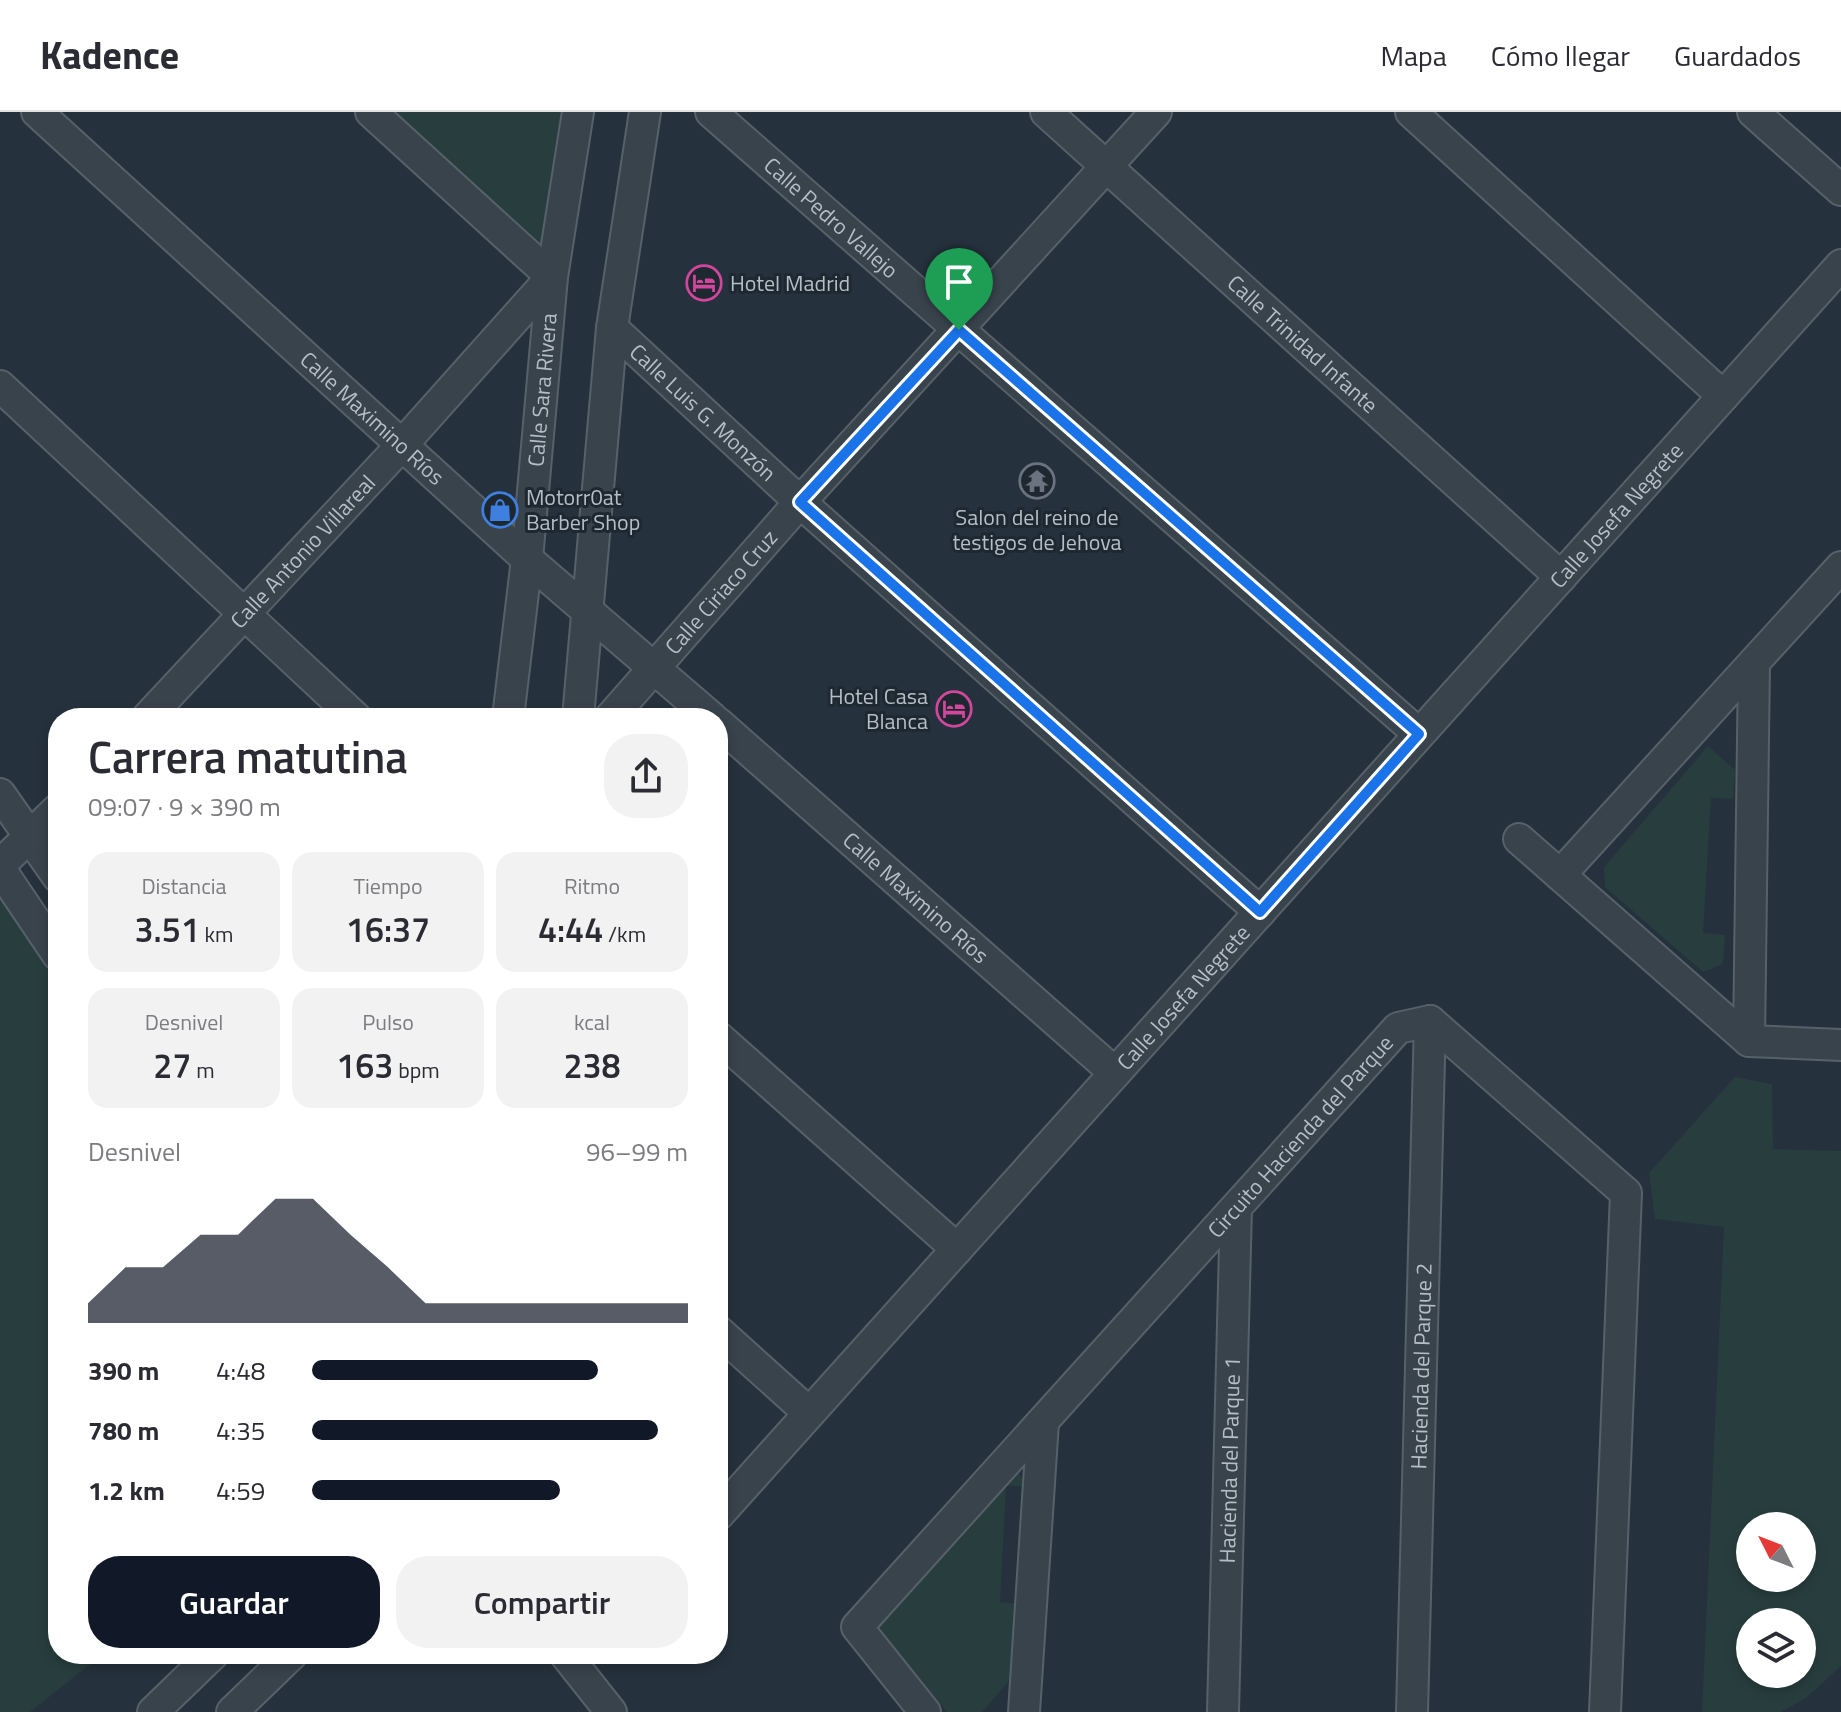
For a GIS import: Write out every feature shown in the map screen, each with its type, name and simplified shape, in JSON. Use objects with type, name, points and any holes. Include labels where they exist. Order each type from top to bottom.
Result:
[{"type":"street","name":"Calle Maximino Ríos","points":[[37,112],[401,446],[701,708]]},
{"type":"street","points":[[371,112],[552,277]]},
{"type":"street","name":"Calle Sara Rivera","points":[[509,708],[527,559],[552,277],[578,112]]},
{"type":"street","points":[[579,708],[612,328],[645,112]]},
{"type":"street","name":"Calle Pedro Vallejo","points":[[711,112],[1419,734]]},
{"type":"street","name":"Calle Trinidad Infante","points":[[1046,112],[1561,577]]},
{"type":"street","name":"Calle Ciriaco Cruz","points":[[619,708],[800,502],[1156,112]]},
{"type":"street","points":[[1411,112],[1723,396]]},
{"type":"street","points":[[1753,112],[1841,190]]},
{"type":"street","name":"Calle Josefa Negrete","points":[[728,1504],[1841,265]]},
{"type":"street","name":"Calle Antonio Villareal","points":[[156,708],[401,446],[552,277]]},
{"type":"street","name":"Calle Luis G. Monzón","points":[[612,328],[800,502],[1260,912]]},
{"type":"street","points":[[0,386],[345,708]]},
{"type":"street","points":[[1560,875],[1841,567]]},
{"type":"street","points":[[1749,1041],[1754,663]]},
{"type":"street","name":"Calle Maximino Ríos","points":[[728,732],[1115,1073]]},
{"type":"street","points":[[0,794],[48,862]]},
{"type":"street","points":[[48,819],[0,867],[48,940]]},
{"type":"street","points":[[1519,839],[1749,1041],[1841,1045]]},
{"type":"street","points":[[1430,1021],[1626,1193],[1605,1712]]},
{"type":"street","name":"Circuito Hacienda del Parque","points":[[925,1712],[857,1627],[1398,1028],[1430,1021]]},
{"type":"street","name":"Hacienda del Parque 2","points":[[1412,1712],[1430,1021]]},
{"type":"street","points":[[728,1046],[957,1249]]},
{"type":"street","name":"Hacienda del Parque 1","points":[[1223,1712],[1236,1208]]},
{"type":"street","points":[[728,1340],[809,1413]]},
{"type":"street","points":[[1024,1712],[1043,1422]]},
{"type":"street","points":[[153,1712],[203,1664]]},
{"type":"street","points":[[232,1712],[282,1664]]},
{"type":"street","points":[[583,1664],[611,1712]]},
{"type":"green space","points":[[380,112],[570,112],[549,262]]},
{"type":"green space","points":[[1708,746],[1735,770],[1733,799],[1711,798],[1703,933],[1725,935],[1723,964],[1703,972],[1605,887],[1604,867]]},
{"type":"green space","points":[[0,874],[48,951],[48,1664],[90,1664],[30,1712],[0,1712]]},
{"type":"green space","points":[[1735,1077],[1772,1084],[1773,1149],[1841,1151],[1841,1666],[1806,1698],[1781,1712],[1702,1712],[1724,1227],[1655,1219],[1649,1173]]},
{"type":"green space","points":[[1007,1472],[1019,1472],[1025,1486],[1006,1486],[1000,1602],[1020,1604],[1017,1672],[982,1712],[947,1712],[877,1626]]},
{"type":"place","name":"Hotel Madrid","points":[[704,283]]},
{"type":"place","name":"Salon del reino de testigos de Jehova","points":[[1037,481]]},
{"type":"place","name":"Motorr0at Barber Shop","points":[[500,510]]},
{"type":"place","name":"Hotel Casa Blanca","points":[[954,709]]},
{"type":"route","points":[[959,330],[1419,734],[1260,912],[800,502],[959,330]]}]
